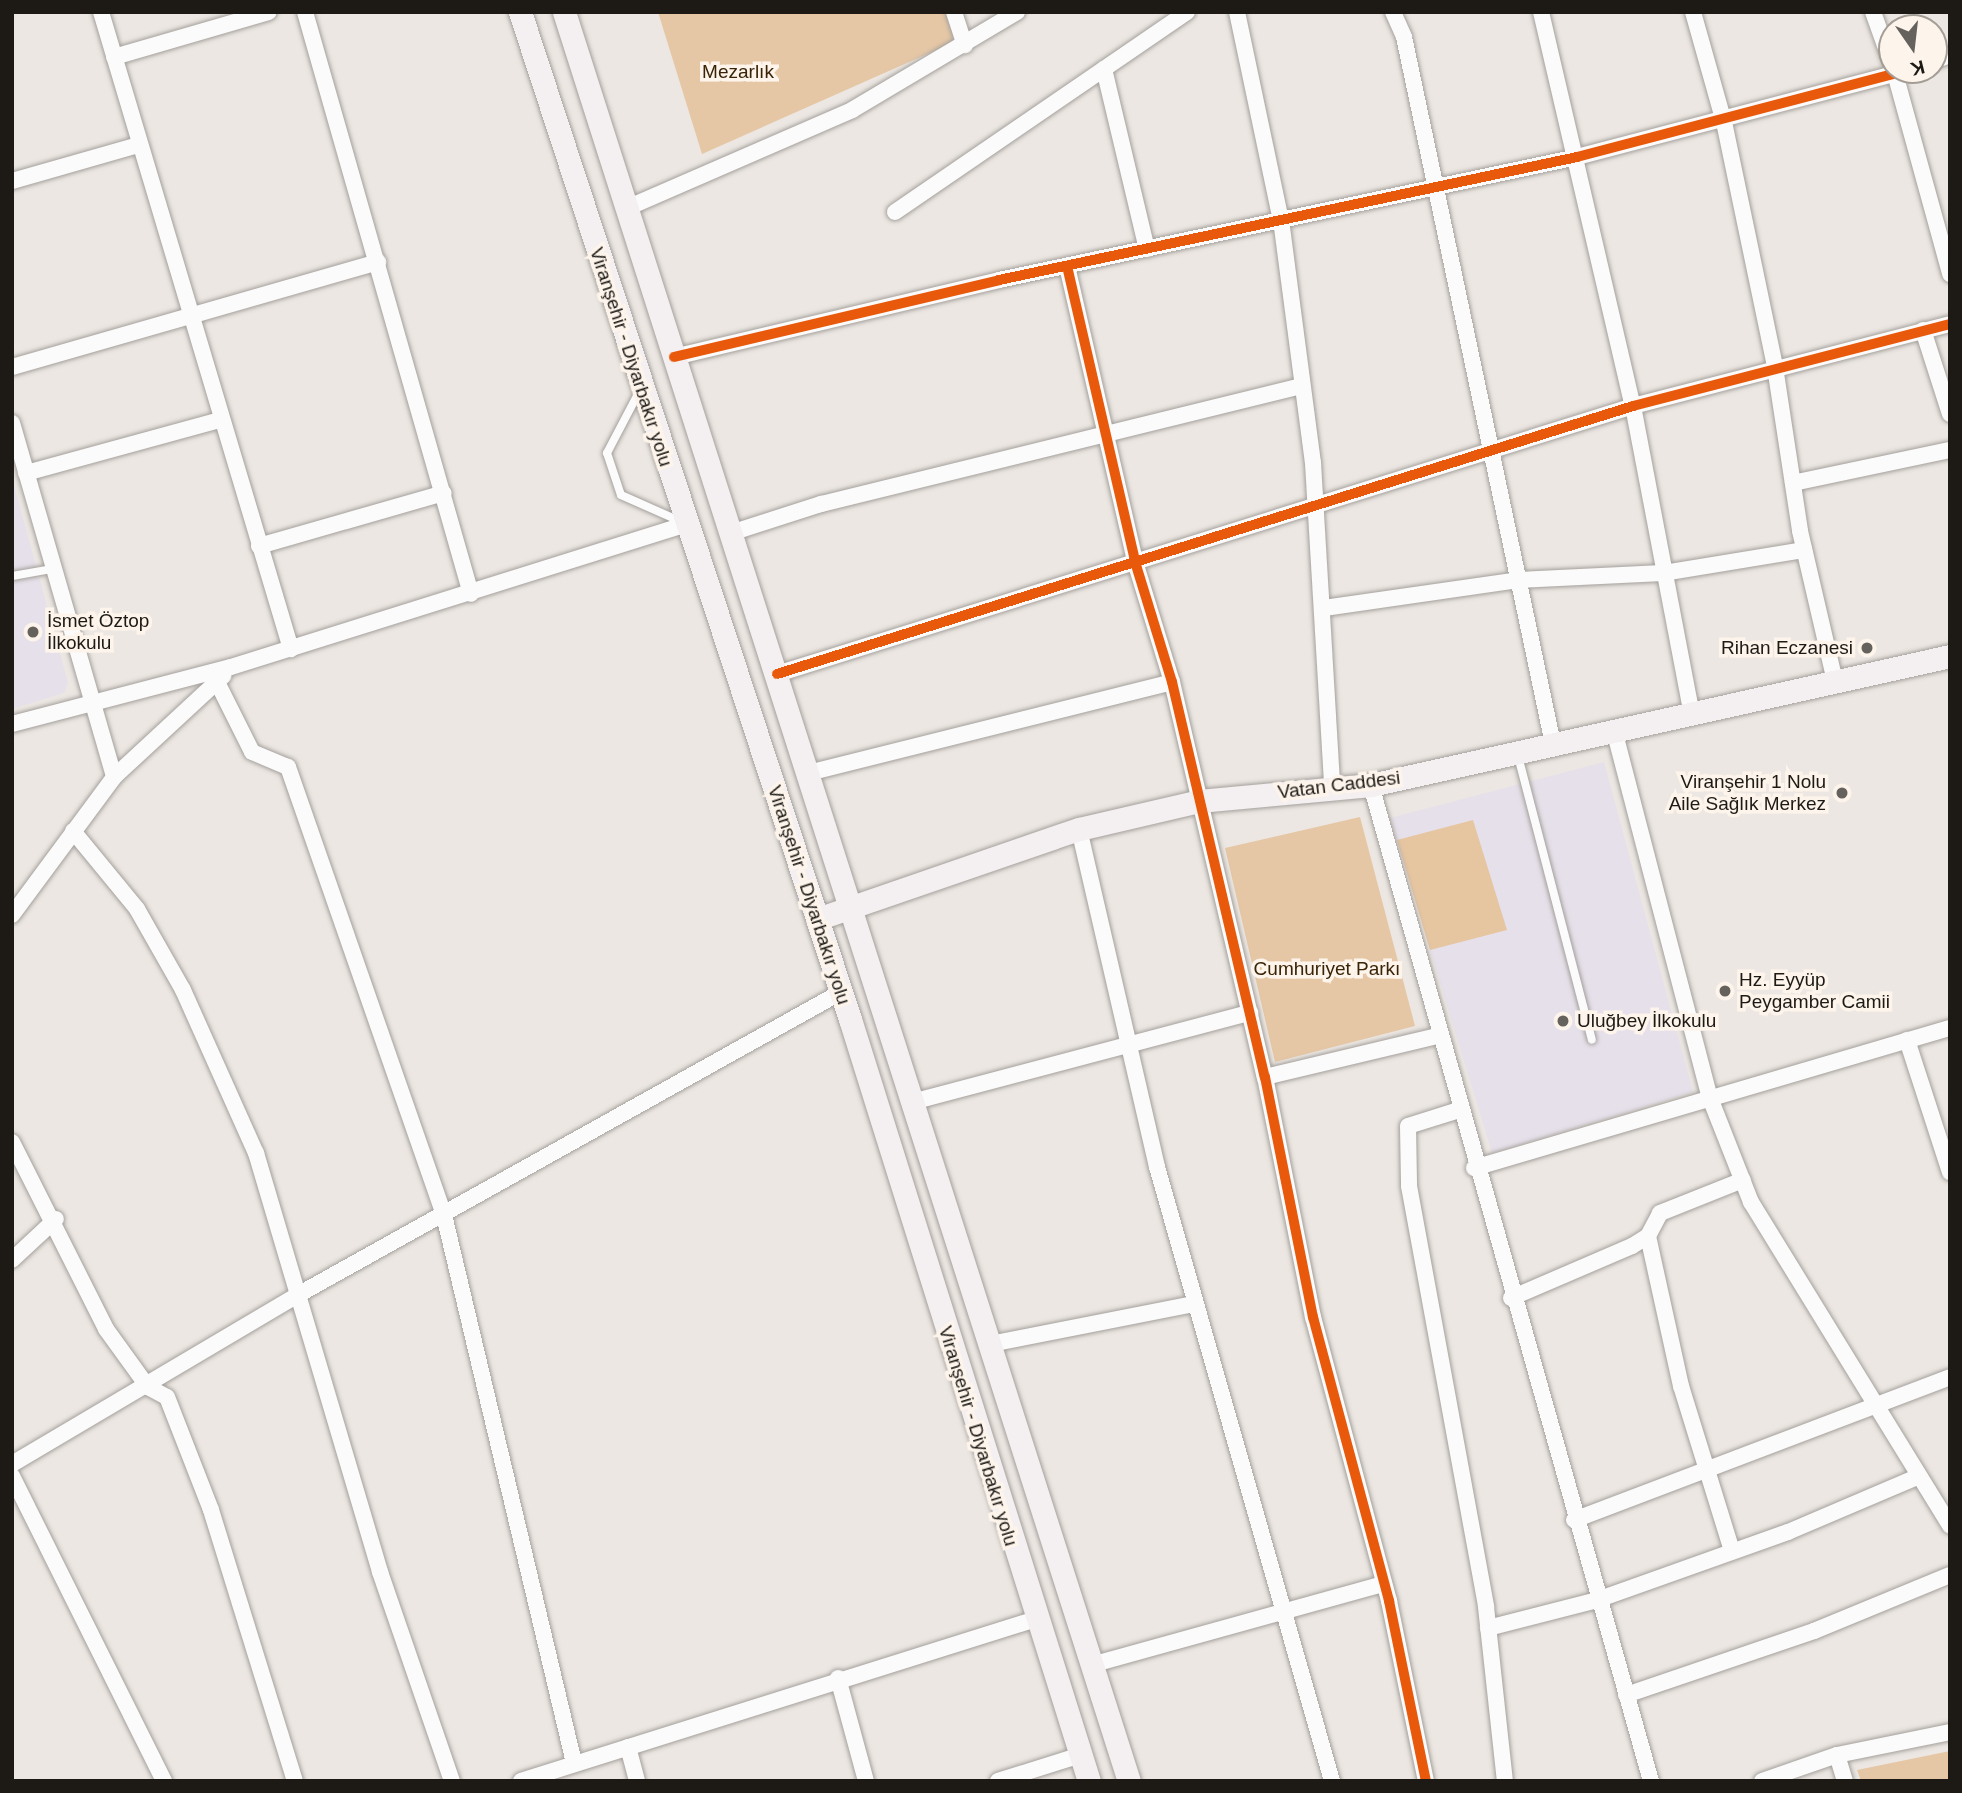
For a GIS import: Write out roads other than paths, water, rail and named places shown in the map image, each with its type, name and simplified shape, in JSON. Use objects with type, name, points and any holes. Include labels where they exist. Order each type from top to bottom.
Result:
[{"type":"main road","name":"Viranşehir - Diyarbakır yolu","points":[[520,12],[640,389],[841,992],[1089,1781]]},
{"type":"main road","name":"Viranşehir - Diyarbakır yolu","points":[[564,12],[1129,1781]]},
{"type":"main road","name":"Vatan Caddesi","points":[[817,919],[1079,829],[1199,801],[1371,785],[1950,656]]},
{"type":"street","points":[[100,12],[220,420],[291,649]]},
{"type":"street","points":[[114,57],[269,12]]},
{"type":"street","points":[[304,12],[378,262],[471,594]]},
{"type":"street","points":[[954,12],[965,45]]},
{"type":"street","points":[[626,208],[852,110],[1017,12]]},
{"type":"street","points":[[895,212],[1187,12]]},
{"type":"street","points":[[1237,12],[1281,220],[1316,506],[1324,608],[1332,787]]},
{"type":"street","points":[[1393,12],[1404,37],[1433,187],[1553,744]]},
{"type":"street","points":[[1541,12],[1577,157],[1633,407],[1691,712]]},
{"type":"street","points":[[1693,12],[1724,122],[1775,367],[1804,550],[1835,681]]},
{"type":"street","points":[[1104,69],[1147,249]]},
{"type":"street","points":[[674,357],[1067,266],[1577,157],[1724,122],[1878,76]]},
{"type":"street","points":[[1902,84],[1950,274]]},
{"type":"street","points":[[12,181],[138,145]]},
{"type":"street","points":[[12,367],[378,262]]},
{"type":"street","points":[[1067,266],[1136,565],[1172,682],[1265,1077],[1313,1317],[1384,1584],[1426,1781]]},
{"type":"street","points":[[777,674],[1136,565],[1633,407],[1775,367],[1950,324]]},
{"type":"street","points":[[1923,330],[1950,414]]},
{"type":"street","points":[[731,533],[821,503],[1301,386]]},
{"type":"street","points":[[26,473],[220,420]]},
{"type":"street","points":[[12,423],[17,458],[26,473],[88,701],[114,777]]},
{"type":"street","points":[[1793,483],[1950,450]]},
{"type":"street","points":[[259,546],[444,493]]},
{"type":"street","points":[[12,724],[88,701],[231,667],[471,594],[686,524]]},
{"type":"street","points":[[1324,608],[1518,580],[1663,573],[1804,550]]},
{"type":"street","points":[[13,913],[114,777],[231,667]]},
{"type":"street","points":[[217,682],[252,752],[288,767],[444,1215],[574,1763]]},
{"type":"street","points":[[808,773],[1172,682]]},
{"type":"street","points":[[1614,730],[1710,1098],[1743,1180],[1917,1477],[1950,1526]]},
{"type":"street","points":[[1371,785],[1437,1037],[1649,1780]]},
{"type":"street","points":[[1079,829],[1127,1044],[1194,1304],[1285,1609],[1332,1781]]},
{"type":"street","points":[[73,831],[137,909],[183,990],[256,1153],[303,1292],[380,1572],[452,1781]]},
{"type":"street","points":[[12,1464],[148,1387],[303,1292],[841,992]]},
{"type":"street","points":[[912,1101],[1250,1013]]},
{"type":"street","points":[[1474,1168],[1950,1028]]},
{"type":"street","points":[[1265,1077],[1437,1037]]},
{"type":"street","points":[[1907,1040],[1950,1171]]},
{"type":"street","points":[[1460,1110],[1408,1126],[1409,1186],[1488,1628],[1505,1781]]},
{"type":"street","points":[[12,1142],[56,1219],[106,1329],[148,1387],[167,1397],[211,1510],[295,1781]]},
{"type":"street","points":[[1511,1298],[1648,1236],[1660,1213],[1743,1180]]},
{"type":"street","points":[[12,1260],[56,1219]]},
{"type":"street","points":[[1648,1236],[1706,1469],[1731,1551]]},
{"type":"street","points":[[990,1344],[1194,1304]]},
{"type":"street","points":[[1574,1520],[1950,1377]]},
{"type":"street","points":[[12,1476],[163,1781]]},
{"type":"street","points":[[1488,1628],[1597,1600],[1731,1551],[1917,1477]]},
{"type":"street","points":[[1626,1695],[1814,1631],[1950,1575]]},
{"type":"street","points":[[1091,1665],[1285,1609],[1384,1584]]},
{"type":"street","points":[[521,1781],[838,1678],[1036,1619]]},
{"type":"street","points":[[838,1678],[866,1781]]},
{"type":"street","points":[[1762,1781],[1837,1755],[1950,1732]]},
{"type":"street","points":[[628,1748],[637,1781]]},
{"type":"street","points":[[998,1781],[1081,1755]]},
{"type":"street","points":[[1837,1755],[1845,1781]]},
{"type":"lane","points":[[640,389],[607,453],[621,495],[686,524]]},
{"type":"lane","points":[[12,576],[51,569]]},
{"type":"lane","points":[[1518,753],[1592,1040]]},
{"type":"place","name":"İsmet Öztop İlkokulu","points":[[33,632]]},
{"type":"place","name":"Rihan Eczanesi","points":[[1867,648]]},
{"type":"place","name":"Viranşehir 1 Nolu Aile Sağlık Merkez","points":[[1842,793]]},
{"type":"place","name":"Hz. Eyyüp Peygamber Camii","points":[[1725,991]]},
{"type":"place","name":"Uluğbey İlkokulu","points":[[1563,1021]]},
{"type":"park label","name":"Mezarlık","points":[[738,72]]},
{"type":"park label","name":"Cumhuriyet Parkı","points":[[1327,969]]}]
